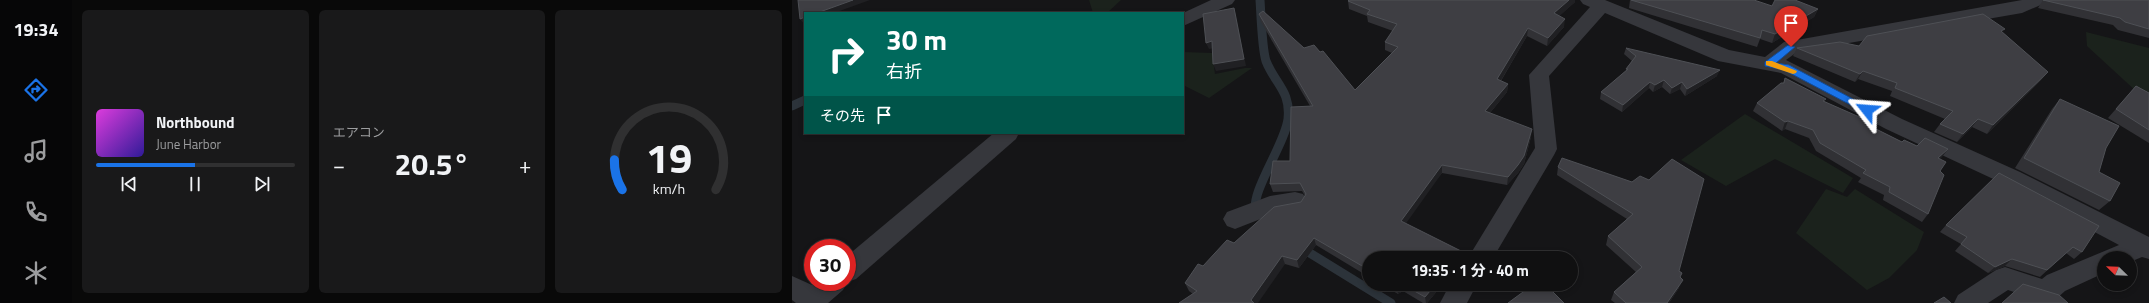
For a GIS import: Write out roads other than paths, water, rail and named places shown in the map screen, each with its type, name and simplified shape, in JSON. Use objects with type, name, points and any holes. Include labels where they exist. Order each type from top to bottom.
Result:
[{"type":"street","points":[[1184,20],[1226,0]]},
{"type":"street","points":[[1768,64],[1791,47],[2017,8],[2037,0]]},
{"type":"street","points":[[1484,251],[1546,149],[1539,75],[1595,3],[1725,56],[1786,67],[1894,124],[2012,178],[2146,247]]},
{"type":"street","points":[[856,263],[1007,134]]},
{"type":"street","points":[[1234,219],[1270,205],[1295,201]]},
{"type":"street","points":[[2134,251],[2146,247]]},
{"type":"street","points":[[1967,303],[2005,278],[2046,292],[2056,283],[2097,265]]},
{"type":"street","points":[[792,287],[812,301],[824,291]]},
{"type":"street","points":[[1453,303],[1460,291]]},
{"type":"waterway","points":[[1256,213],[1255,204],[1262,181],[1281,142],[1288,119],[1285,94],[1266,61],[1260,0]]},
{"type":"waterway","points":[[792,106],[804,100]]},
{"type":"waterway","points":[[1300,247],[1391,303]]}]
